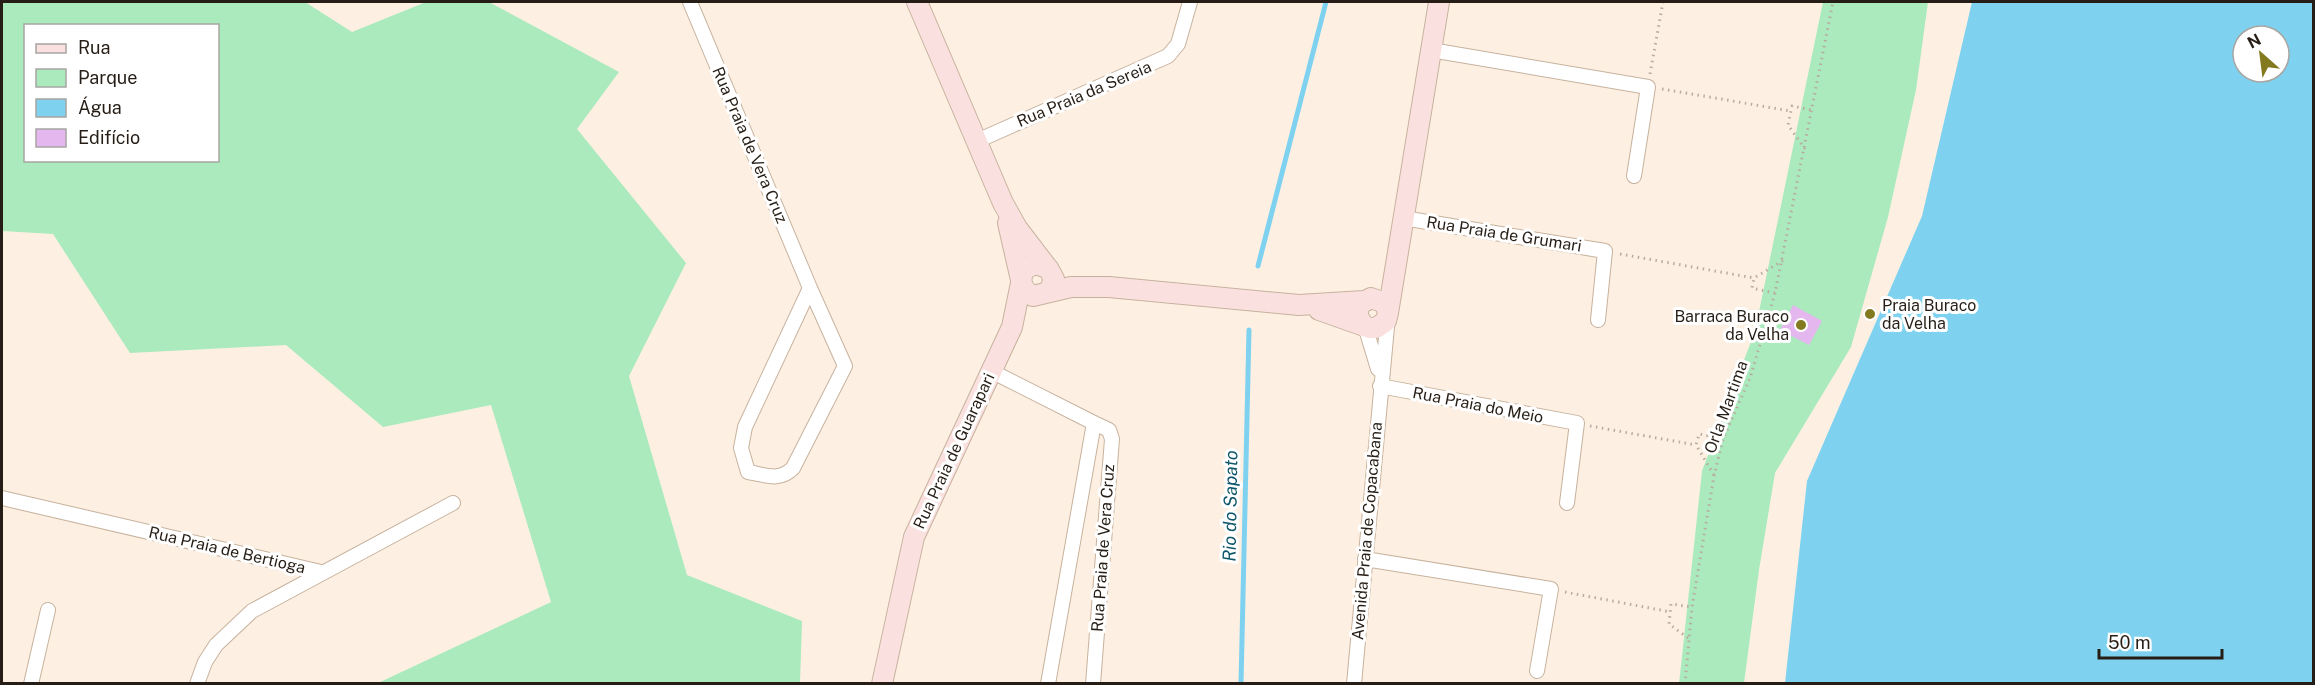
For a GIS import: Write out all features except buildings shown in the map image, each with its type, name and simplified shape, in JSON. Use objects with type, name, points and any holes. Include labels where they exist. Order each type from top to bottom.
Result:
[{"type":"street","name":"Rua Praia de Vera Cruz","points":[[690,2],[845,366],[793,468],[776,478],[748,471],[741,448],[745,428],[810,288]]},
{"type":"street","name":"Rua Praia de Guarapari","points":[[917,2],[1003,203],[1017,228],[1047,267]]},
{"type":"street","name":"Rua Praia da Sereia","points":[[977,141],[1168,56],[1178,44],[1190,2]]},
{"type":"street","name":"Avenida Praia de Copacabana","points":[[1354,684],[1388,314],[1439,2]]},
{"type":"street","points":[[1431,50],[1648,87],[1634,176]]},
{"type":"street","name":"Rua Praia de Guarapari","points":[[882,684],[914,537],[1012,327],[1021,281],[1003,203]]},
{"type":"street","name":"Rua Praia de Grumari","points":[[1403,218],[1605,251]]},
{"type":"street","name":"Avenida Praia de Copacabana","points":[[1365,300],[1399,245]]},
{"type":"street","points":[[1598,320],[1605,251]]},
{"type":"street","points":[[1109,287],[1072,279],[1035,264],[1029,266],[1022,274],[1021,281],[1023,288],[1034,296],[1071,287],[1109,287],[1299,305],[1381,300],[1388,314],[1386,321],[1376,328],[1299,305]]},
{"type":"street","points":[[1047,267],[1054,279],[1047,293]]},
{"type":"street","name":"Rua Praia de Guarapari","points":[[1012,327],[1047,293]]},
{"type":"street","points":[[1364,326],[1359,321],[1358,309],[1365,300]]},
{"type":"street","name":"Avenida Praia de Copacabana","points":[[1364,326],[1380,383]]},
{"type":"street","name":"Rua Praia de Vera Cruz","points":[[991,372],[1108,430],[1112,440],[1093,684]]},
{"type":"street","name":"Rua Praia do Meio","points":[[1380,383],[1576,423]]},
{"type":"street","name":"Rua Praia de Vera Cruz","points":[[1048,684],[1094,423]]},
{"type":"street","points":[[1568,503],[1576,423]]},
{"type":"street","name":"Rua Praia de Bertioga","points":[[2,498],[321,572]]},
{"type":"street","points":[[321,572],[453,503]]},
{"type":"street","points":[[1365,559],[1551,589],[1537,670]]},
{"type":"street","name":"Rua Praia de Bertioga","points":[[197,684],[205,662],[234,626],[252,611],[321,572]]},
{"type":"street","points":[[31,684],[48,610]]},
{"type":"path","points":[[1663,2],[1648,87],[1791,111]]},
{"type":"path","name":"Orla Martima","points":[[1685,684],[1692,607],[1714,476],[1723,439],[1750,378],[1784,260],[1833,2]]},
{"type":"path","points":[[1804,149],[1788,125],[1792,106],[1812,110]]},
{"type":"path","points":[[1605,251],[1754,278],[1784,260]]},
{"type":"path","points":[[1754,278],[1752,288],[1775,293]]},
{"type":"path","points":[[1576,423],[1696,445]]},
{"type":"path","points":[[1714,476],[1696,445],[1699,434],[1723,439]]},
{"type":"path","points":[[1551,589],[1671,612]]},
{"type":"path","points":[[1688,638],[1669,624],[1671,604],[1692,607]]},
{"type":"green space","points":[[2,2],[305,2],[352,32],[426,2],[489,2],[619,72],[577,129],[686,263],[629,376],[687,575],[802,621],[800,683],[378,683],[551,602],[491,405],[383,427],[286,345],[130,353],[53,234],[2,231]]},
{"type":"green space","points":[[1823,2],[1928,2],[1916,90],[1888,217],[1851,347],[1775,473],[1744,683],[1679,684],[1702,471],[1755,331]]},
{"type":"water","points":[[1972,2],[2313,2],[2313,683],[1785,683],[1807,481],[1922,216]]},
{"type":"waterway","name":"Rio do Sapato","points":[[1258,266],[1326,2]]},
{"type":"waterway","name":"Rio do Sapato","points":[[1241,684],[1249,330]]},
{"type":"place","name":"Praia Buraco da Velha","points":[[1870,314]]},
{"type":"place","name":"Barraca Buraco da Velha","points":[[1801,325]]}]
